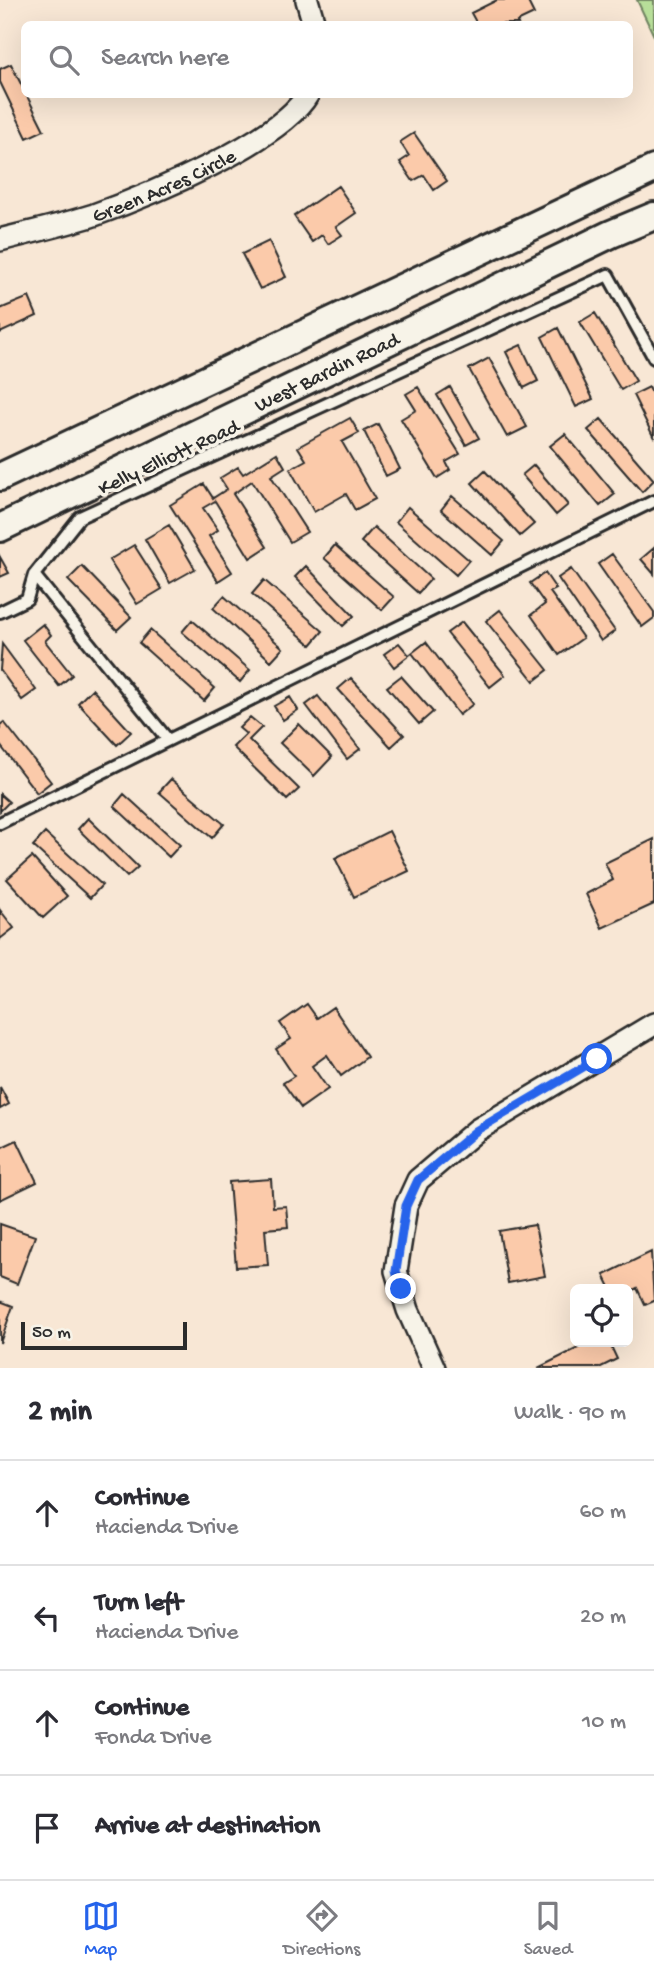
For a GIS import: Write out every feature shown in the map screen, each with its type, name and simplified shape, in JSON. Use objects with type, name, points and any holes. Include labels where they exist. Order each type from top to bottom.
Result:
[{"type":"street","points":[[307,0],[313,21]]},
{"type":"street","name":"Green Acres Circle","points":[[0,240],[94,215],[226,158],[282,122],[304,98]]},
{"type":"street","name":"West Bardin Road","points":[[0,477],[654,169]]},
{"type":"street","name":"West Bardin Road","points":[[0,528],[587,245],[654,216]]},
{"type":"street","points":[[434,1368],[408,1310],[396,1271],[406,1206],[418,1180],[477,1130],[654,1024]]},
{"type":"lane","name":"Kelly Elliott Road","points":[[0,612],[27,599],[34,575],[80,517],[608,275],[654,358]]},
{"type":"lane","points":[[0,823],[654,501]]},
{"type":"lane","points":[[34,575],[168,740]]},
{"type":"green space","points":[[637,0],[654,0],[654,36]]},
{"type":"building","points":[[497,0],[527,0],[534,14],[519,21],[475,21],[471,13]]},
{"type":"building","points":[[11,64],[21,84],[21,98],[28,98],[44,130],[27,138],[0,82],[0,69]]},
{"type":"building","points":[[414,133],[447,181],[434,190],[424,175],[413,181],[400,162],[409,156],[400,142]]},
{"type":"building","points":[[338,186],[356,213],[336,227],[342,235],[328,244],[322,235],[312,242],[294,216]]},
{"type":"building","points":[[269,241],[286,277],[260,289],[242,254]]},
{"type":"building","points":[[29,297],[37,316],[0,333],[0,309]]},
{"type":"building","points":[[595,313],[636,381],[621,390],[580,322]]},
{"type":"building","points":[[558,328],[593,399],[576,407],[542,337]]},
{"type":"building","points":[[521,345],[538,381],[524,388],[506,352]]},
{"type":"building","points":[[489,358],[527,427],[507,437],[469,369]]},
{"type":"building","points":[[418,387],[460,454],[446,462],[450,470],[437,478],[401,419],[416,410],[406,394]]},
{"type":"building","points":[[450,387],[479,438],[466,445],[437,395]]},
{"type":"building","points":[[649,387],[654,398],[654,438],[633,395]]},
{"type":"building","points":[[350,418],[359,433],[342,442],[375,499],[355,510],[346,494],[314,512],[290,469],[306,460],[298,447]]},
{"type":"building","points":[[601,419],[654,480],[642,492],[588,430]]},
{"type":"building","points":[[378,424],[400,469],[386,476],[364,431]]},
{"type":"building","points":[[565,434],[615,494],[600,506],[550,446]]},
{"type":"building","points":[[277,453],[285,467],[271,476],[307,532],[290,542],[252,481],[233,494],[267,547],[250,558],[215,501],[203,508],[218,530],[209,536],[232,572],[218,581],[170,505],[204,484],[213,498],[227,489],[220,478],[238,467],[243,474]]},
{"type":"building","points":[[534,465],[568,505],[556,515],[522,475]]},
{"type":"building","points":[[485,471],[534,524],[520,536],[472,483]]},
{"type":"building","points":[[452,496],[504,541],[492,555],[441,510]]},
{"type":"building","points":[[408,507],[469,560],[456,575],[396,522]]},
{"type":"building","points":[[169,525],[195,569],[170,583],[145,539]]},
{"type":"building","points":[[374,527],[431,579],[418,593],[361,542]]},
{"type":"building","points":[[134,545],[162,589],[137,604],[109,560]]},
{"type":"building","points":[[335,545],[394,597],[382,610],[324,558]]},
{"type":"building","points":[[654,548],[654,574],[641,559]]},
{"type":"building","points":[[612,554],[654,612],[654,618],[642,627],[598,564]]},
{"type":"building","points":[[0,557],[9,573],[0,577]]},
{"type":"building","points":[[82,566],[131,617],[117,630],[68,580]]},
{"type":"building","points":[[306,566],[354,616],[343,626],[295,577]]},
{"type":"building","points":[[571,569],[615,631],[601,641],[558,578]]},
{"type":"building","points":[[545,573],[556,589],[550,592],[583,638],[559,655],[531,615],[545,604],[530,583]]},
{"type":"building","points":[[264,580],[323,631],[311,645],[252,594]]},
{"type":"building","points":[[224,596],[283,648],[271,661],[213,608]]},
{"type":"building","points":[[500,610],[548,670],[534,681],[486,621]]},
{"type":"building","points":[[192,620],[250,670],[240,682],[182,632]]},
{"type":"building","points":[[462,622],[505,675],[490,687],[447,633]]},
{"type":"building","points":[[43,624],[51,635],[45,641],[72,675],[59,686],[23,640]]},
{"type":"building","points":[[150,630],[215,688],[204,701],[139,643]]},
{"type":"building","points":[[426,642],[473,704],[459,715],[412,653],[394,667],[384,654],[399,643],[409,655]]},
{"type":"building","points":[[2,644],[36,690],[22,700],[0,670]]},
{"type":"building","points":[[401,676],[433,712],[419,724],[387,687]]},
{"type":"building","points":[[351,678],[404,735],[391,747],[338,689]]},
{"type":"building","points":[[92,689],[131,732],[117,745],[78,703]]},
{"type":"building","points":[[318,696],[360,749],[347,759],[306,705]]},
{"type":"building","points":[[290,697],[298,710],[283,720],[274,706]]},
{"type":"building","points":[[250,717],[262,727],[249,740],[299,789],[287,800],[233,747],[246,734],[239,728]]},
{"type":"building","points":[[4,722],[51,782],[37,793],[0,745],[0,725]]},
{"type":"building","points":[[299,724],[332,757],[314,776],[280,743]]},
{"type":"building","points":[[171,779],[224,824],[212,838],[159,792]]},
{"type":"building","points":[[0,794],[9,802],[0,811]]},
{"type":"building","points":[[124,794],[180,845],[169,857],[114,806]]},
{"type":"building","points":[[88,818],[138,867],[127,877],[78,829]]},
{"type":"building","points":[[389,831],[409,871],[354,897],[335,858]]},
{"type":"building","points":[[45,833],[102,885],[90,898],[33,846]]},
{"type":"building","points":[[654,839],[654,904],[602,928],[586,894],[613,880],[605,863]]},
{"type":"building","points":[[32,857],[67,896],[43,918],[7,879]]},
{"type":"building","points":[[0,910],[14,928],[0,939]]},
{"type":"building","points":[[307,1004],[317,1018],[333,1007],[367,1057],[341,1076],[327,1055],[312,1066],[328,1089],[301,1108],[283,1083],[294,1076],[276,1049],[291,1039],[280,1023]]},
{"type":"building","points":[[0,1087],[9,1104],[0,1109]]},
{"type":"building","points":[[17,1140],[37,1182],[0,1200],[0,1148]]},
{"type":"building","points":[[271,1179],[273,1207],[286,1206],[288,1227],[265,1229],[268,1265],[236,1267],[229,1182]]},
{"type":"building","points":[[0,1224],[35,1236],[17,1284],[0,1277]]},
{"type":"building","points":[[535,1225],[545,1276],[508,1283],[499,1231]]},
{"type":"building","points":[[651,1252],[654,1301],[645,1305],[637,1288],[633,1290],[633,1284],[608,1284],[604,1275]]},
{"type":"building","points":[[0,1301],[13,1306],[0,1343]]},
{"type":"building","points":[[580,1347],[611,1347],[617,1359],[599,1368],[538,1368]]},
{"type":"route","points":[[401,1289],[396,1271],[406,1206],[418,1180],[477,1130],[597,1059]]}]
